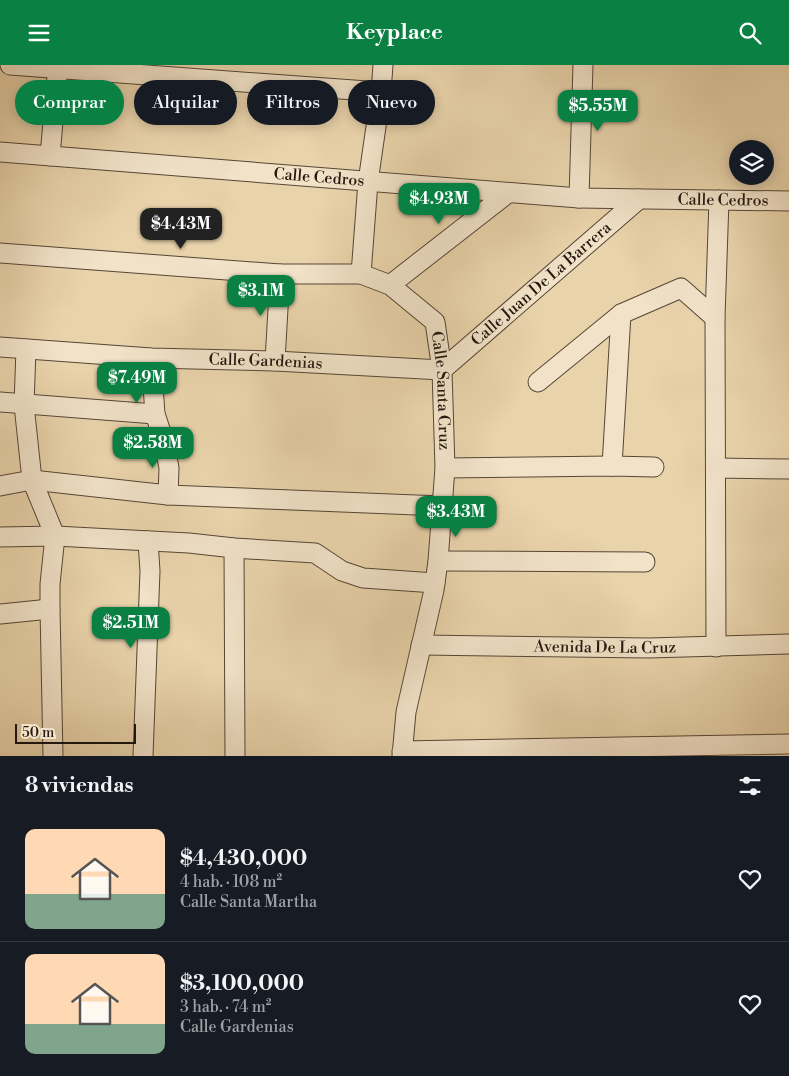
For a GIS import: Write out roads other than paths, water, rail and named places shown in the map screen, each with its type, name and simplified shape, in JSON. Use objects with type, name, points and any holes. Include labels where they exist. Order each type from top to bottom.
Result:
[{"type":"street","points":[[10,65],[348,89]]},
{"type":"street","points":[[382,80],[383,65]]},
{"type":"street","points":[[579,198],[582,65]]},
{"type":"street","points":[[50,156],[58,67]]},
{"type":"street","points":[[0,253],[280,274],[361,274],[368,181],[376,125]]},
{"type":"street","name":"Calle Cedros","points":[[0,152],[579,198],[789,201]]},
{"type":"street","points":[[390,285],[508,193]]},
{"type":"street","name":"Calle Juan De La Barrera","points":[[442,370],[639,199]]},
{"type":"street","points":[[716,647],[715,318],[718,200]]},
{"type":"street","points":[[275,361],[280,274]]},
{"type":"street","name":"Calle Santa Cruz","points":[[361,274],[390,285],[435,322],[442,370],[445,468],[438,561],[435,583],[406,712],[402,754]]},
{"type":"street","points":[[538,382],[621,314],[681,288],[715,318]]},
{"type":"street","points":[[612,466],[621,314]]},
{"type":"street","name":"Calle Gardenias","points":[[0,347],[151,358],[275,361],[442,370]]},
{"type":"street","points":[[26,349],[24,405],[32,480],[55,536],[50,584],[52,756]]},
{"type":"street","points":[[151,358],[155,414],[170,468],[168,495]]},
{"type":"street","points":[[0,402],[155,414]]},
{"type":"street","points":[[445,468],[654,467]]},
{"type":"street","points":[[716,468],[789,469]]},
{"type":"street","points":[[0,486],[32,480],[168,495],[442,506]]},
{"type":"street","points":[[0,537],[55,536],[189,543],[315,553],[342,571],[362,578],[435,583]]},
{"type":"street","points":[[143,756],[150,571],[148,541]]},
{"type":"street","points":[[234,547],[235,756]]},
{"type":"street","points":[[438,561],[645,562]]},
{"type":"street","points":[[0,614],[50,609]]},
{"type":"street","name":"Avenida De La Cruz","points":[[420,645],[649,648],[789,644]]},
{"type":"street","points":[[402,754],[789,744]]}]
